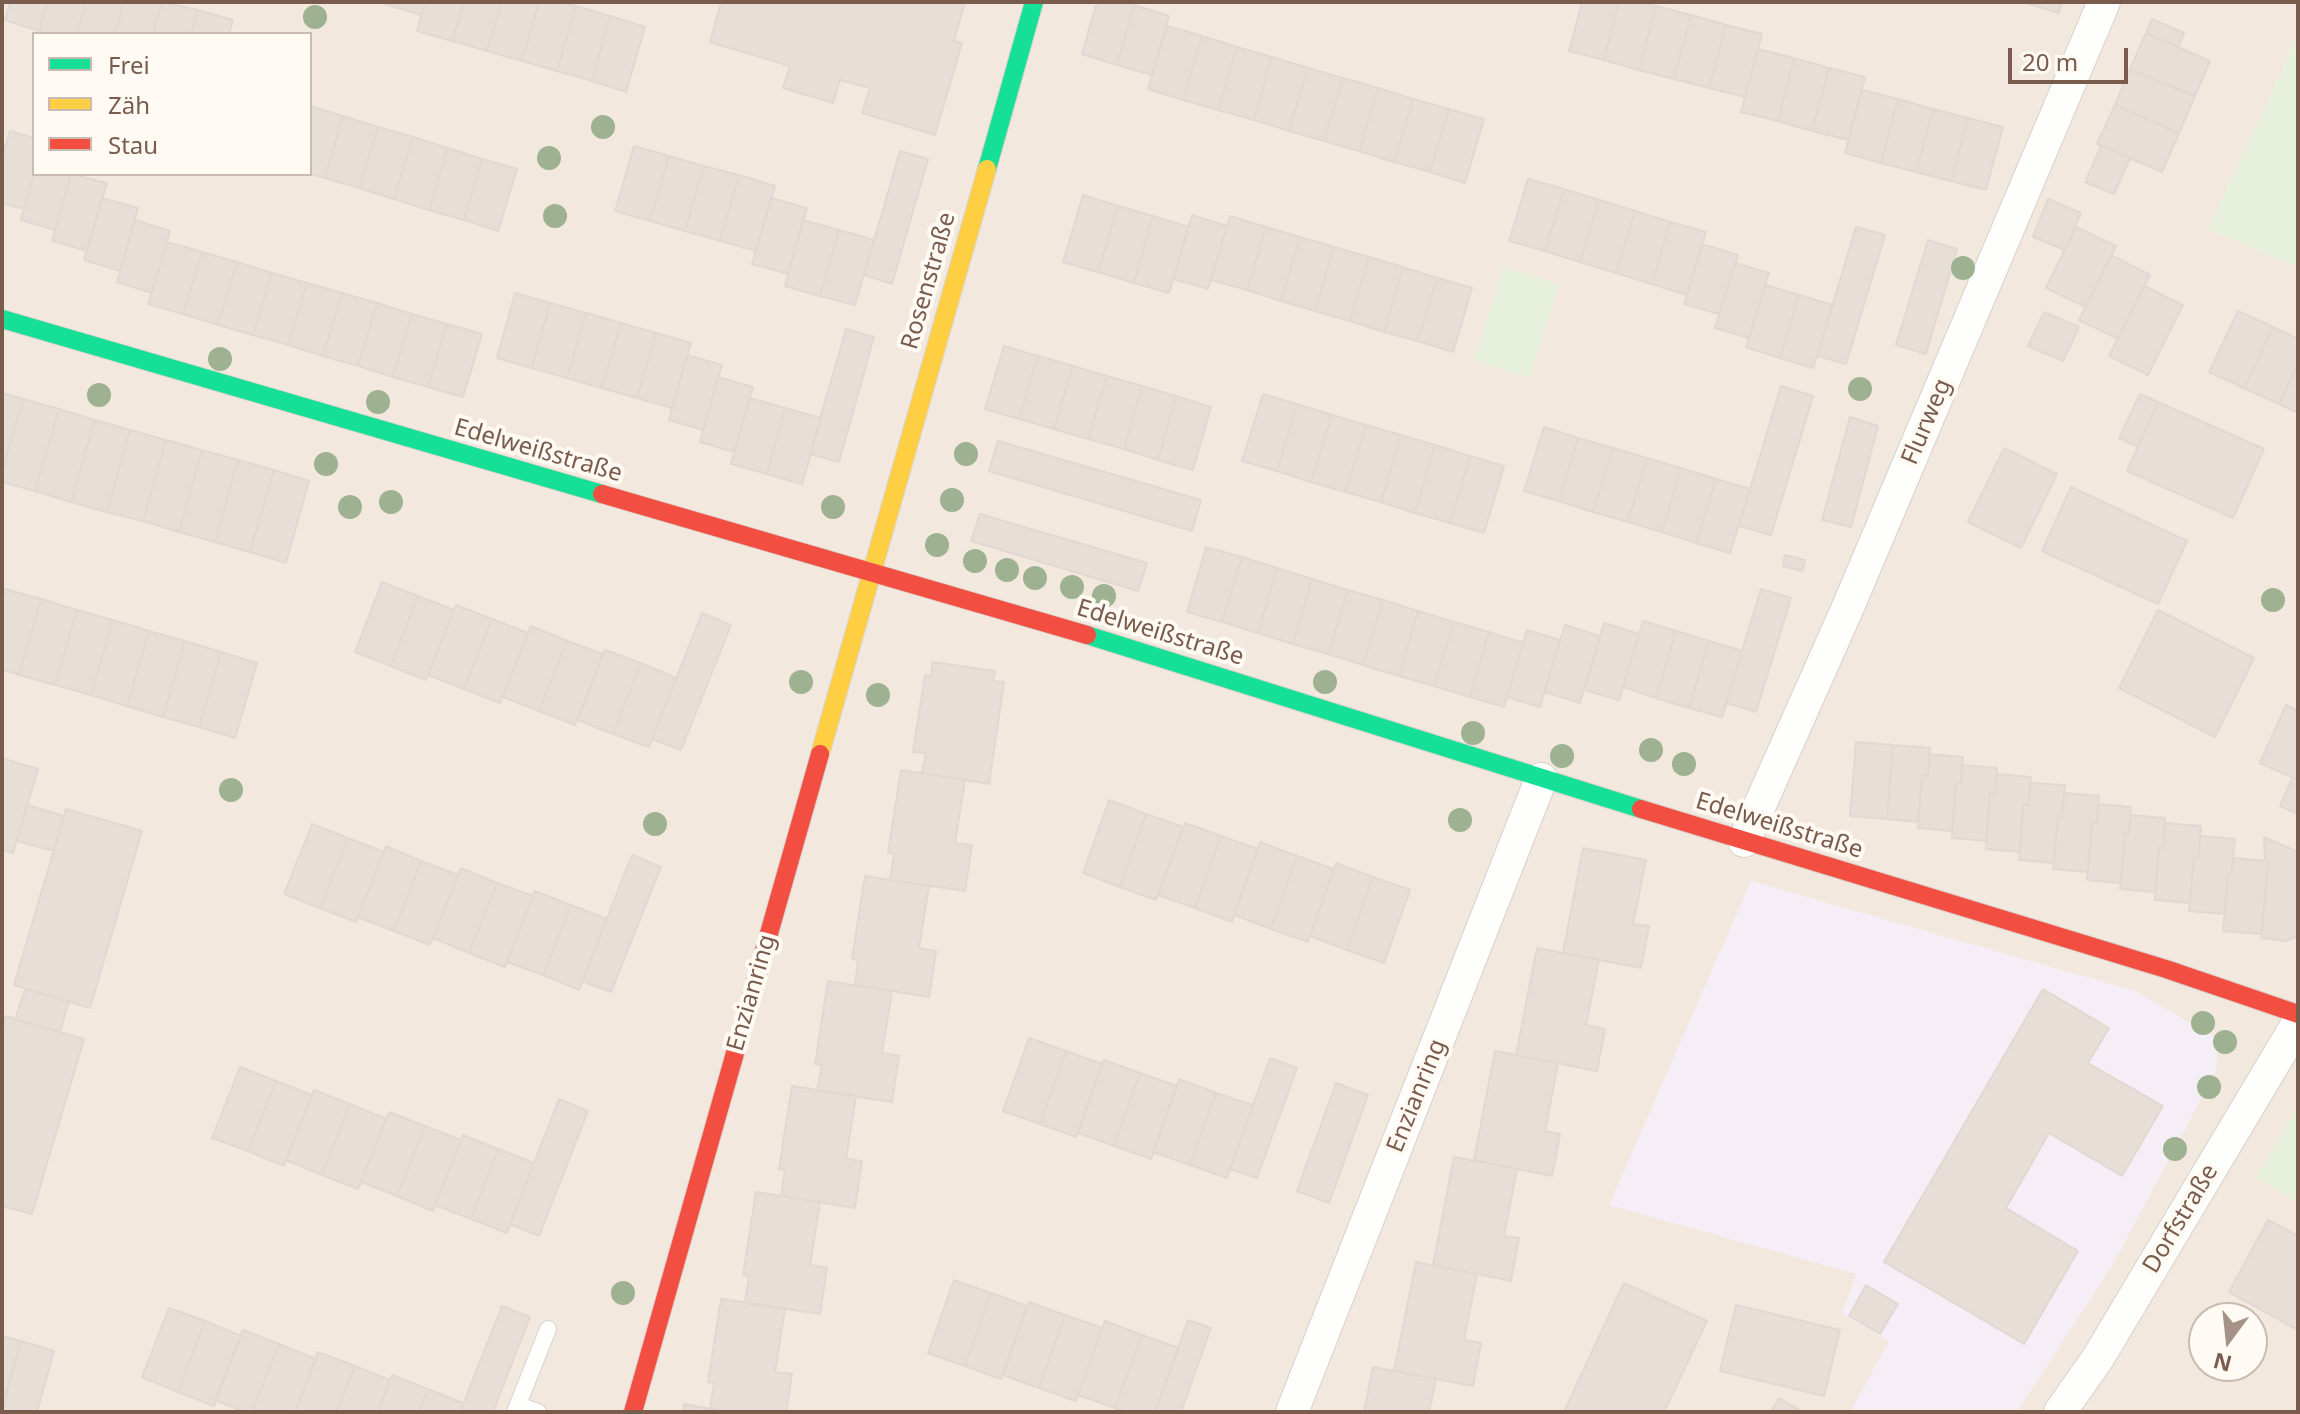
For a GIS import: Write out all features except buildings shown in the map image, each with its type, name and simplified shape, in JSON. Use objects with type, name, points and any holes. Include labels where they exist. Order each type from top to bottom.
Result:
[{"type":"street","name":"Rosenstraße","points":[[870,573],[1034,2]]},
{"type":"street","name":"Flurweg","points":[[1744,841],[1848,607],[2104,2]]},
{"type":"street","name":"Edelweißstraße","points":[[2,319],[1136,649],[1541,779],[2166,969],[2298,1014]]},
{"type":"street","name":"Enzianring","points":[[633,1412],[870,573]]},
{"type":"street","name":"Enzianring","points":[[1292,1412],[1541,779]]},
{"type":"street","name":"Dorfstraße","points":[[2060,1412],[2098,1358],[2298,1023]]},
{"type":"lane","points":[[538,1412],[517,1408],[548,1329]]},
{"type":"shaded area","points":[[2,2],[2298,2],[2298,36],[2208,229],[2298,267],[2298,1412],[2,1412]]},
{"type":"shaded area","points":[[1751,881],[2135,991],[2218,1039],[2216,1071],[2112,1266],[2017,1412],[1850,1412],[1889,1341],[1842,1314],[1856,1274],[1609,1205]]},
{"type":"green space","points":[[2298,36],[2298,267],[2208,229]]},
{"type":"green space","points":[[1503,267],[1559,284],[1530,378],[1474,361]]},
{"type":"green space","points":[[2298,1105],[2298,1202],[2256,1178]]},
{"type":"traffic: fast","points":[[987,169],[1034,2]]},
{"type":"traffic: fast","points":[[2,319],[602,494]]},
{"type":"traffic: fast","points":[[1087,635],[1641,809]]},
{"type":"traffic: slow","points":[[820,754],[987,169]]},
{"type":"traffic: jam","points":[[602,494],[1087,635]]},
{"type":"traffic: jam","points":[[633,1412],[820,754]]},
{"type":"traffic: jam","points":[[1641,809],[2166,969],[2298,1014]]}]
